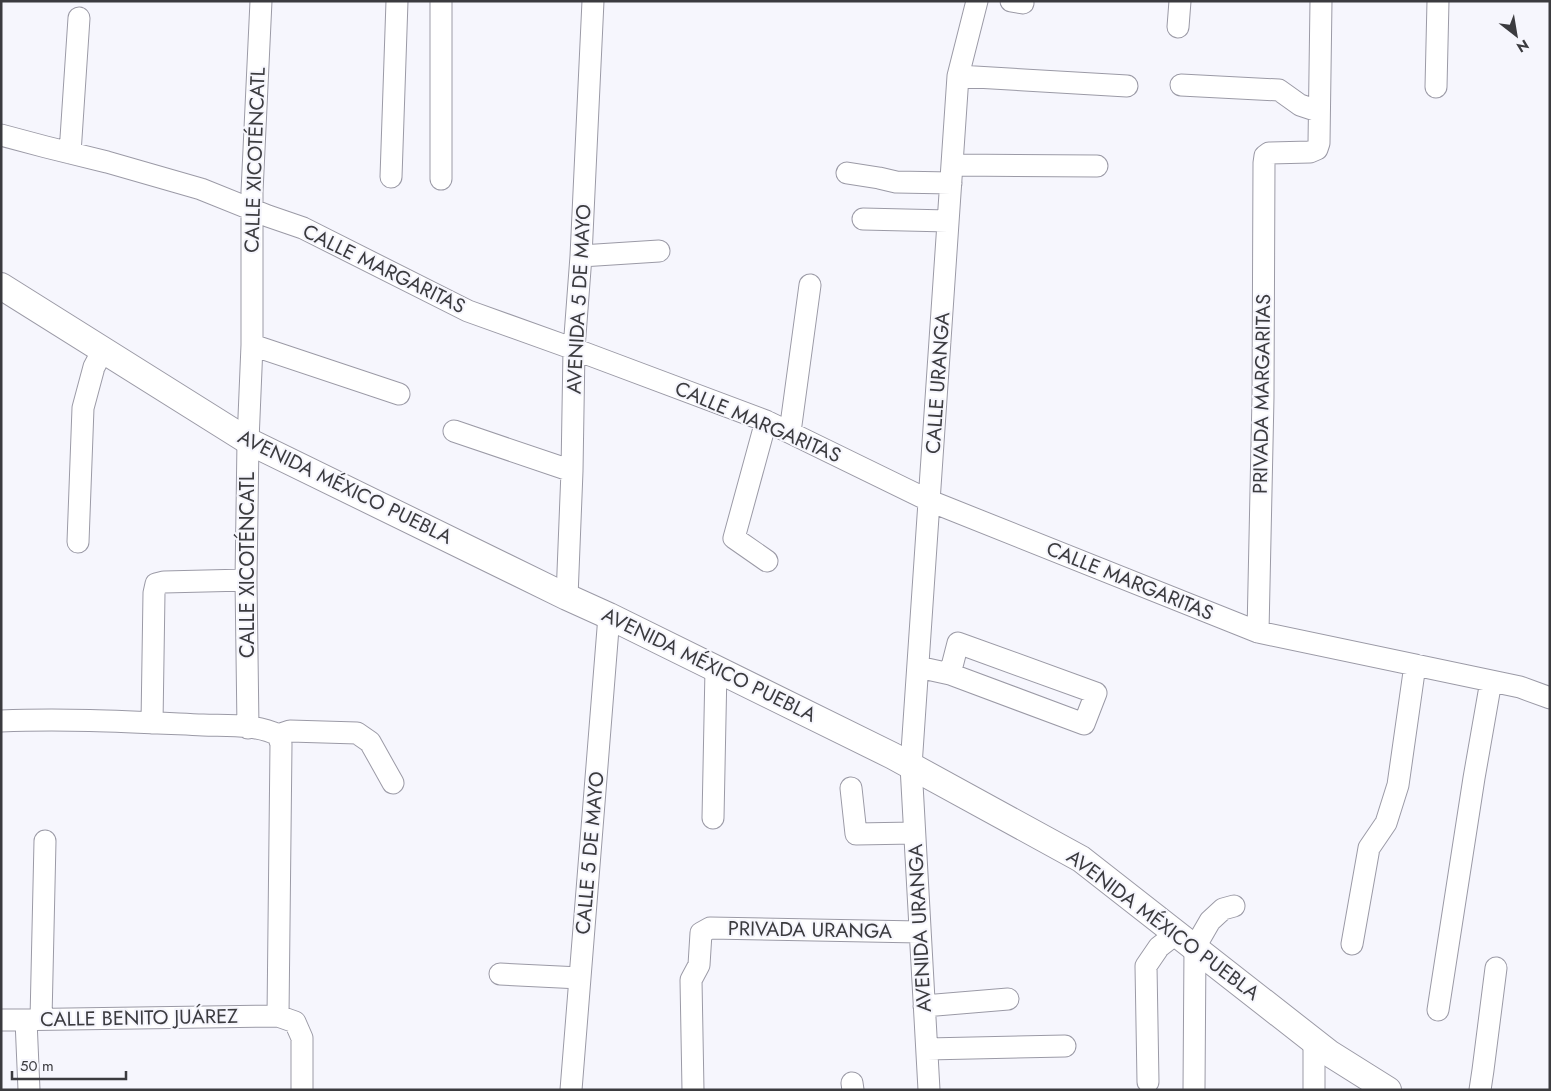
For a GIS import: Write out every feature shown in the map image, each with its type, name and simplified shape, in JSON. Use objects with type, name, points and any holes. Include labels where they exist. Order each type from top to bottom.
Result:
[{"type":"main road","name":"AVENIDA MÉXICO PUEBLA","points":[[1,286],[248,441],[716,668],[911,766],[1081,859],[1329,1053],[1388,1090]]},
{"type":"street","name":"CALLE XICOTÉNCATL","points":[[248,728],[246,580],[248,441],[252,345],[251,209],[261,1]]},
{"type":"street","points":[[391,177],[397,1]]},
{"type":"street","points":[[441,1],[441,179]]},
{"type":"street","name":"AVENIDA 5 DE MAYO","points":[[567,597],[574,349],[581,256],[594,1]]},
{"type":"street","name":"CALLE URANGA","points":[[911,766],[958,76],[977,1]]},
{"type":"street","points":[[1178,27],[1180,1]]},
{"type":"street","points":[[1181,85],[1279,90],[1300,105],[1318,111],[1321,1]]},
{"type":"street","points":[[1436,87],[1438,1]]},
{"type":"street","points":[[70,153],[79,18]]},
{"type":"street","points":[[958,76],[1127,86]]},
{"type":"street","name":"PRIVADA MARGARITAS","points":[[1258,632],[1265,156],[1269,152],[1310,152],[1317,149],[1319,143],[1318,111]]},
{"type":"street","name":"CALLE MARGARITAS","points":[[1,135],[107,162],[200,189],[303,228],[468,311],[766,421],[930,501],[1258,632],[1520,687],[1550,698]]},
{"type":"street","points":[[847,173],[896,182],[952,174],[1097,166]]},
{"type":"street","points":[[863,219],[948,221]]},
{"type":"street","points":[[581,256],[659,251]]},
{"type":"street","points":[[790,432],[810,286]]},
{"type":"street","points":[[252,345],[398,394]]},
{"type":"street","points":[[78,542],[83,408],[94,367],[103,350]]},
{"type":"street","points":[[766,421],[734,538],[767,561]]},
{"type":"street","points":[[454,431],[572,471]]},
{"type":"street","points":[[152,723],[154,593],[156,584],[164,582],[246,580]]},
{"type":"street","name":"CALLE 5 DE MAYO","points":[[571,1090],[609,616]]},
{"type":"street","points":[[918,668],[950,674],[1084,724],[1096,693],[958,643],[950,674]]},
{"type":"street","points":[[1352,944],[1369,848],[1386,823],[1398,785],[1415,665]]},
{"type":"street","points":[[712,818],[716,668]]},
{"type":"street","points":[[1438,1010],[1491,681]]},
{"type":"street","points":[[1,721],[152,723],[248,728],[271,731],[278,735],[282,744],[278,1016],[295,1022],[302,1038],[302,1090]]},
{"type":"street","points":[[278,735],[290,731],[356,733],[370,742],[393,783]]},
{"type":"street","name":"AVENIDA URANGA","points":[[911,766],[929,1090]]},
{"type":"street","points":[[851,788],[856,834],[914,832]]},
{"type":"street","points":[[30,1090],[45,841]]},
{"type":"street","points":[[1148,1082],[1146,966],[1159,947],[1186,940],[1223,909],[1234,906]]},
{"type":"street","name":"PRIVADA URANGA","points":[[693,1090],[691,980],[699,965],[701,933],[710,928],[919,932]]},
{"type":"street","points":[[1186,940],[1194,1090]]},
{"type":"street","points":[[1480,1090],[1496,968]]},
{"type":"street","points":[[500,974],[580,978]]},
{"type":"street","points":[[924,1006],[1008,999]]},
{"type":"street","name":"CALLE BENITO JUÁREZ","points":[[1,1020],[278,1016]]},
{"type":"street","points":[[1314,1041],[1314,1090]]},
{"type":"street","points":[[927,1049],[1065,1046]]}]
